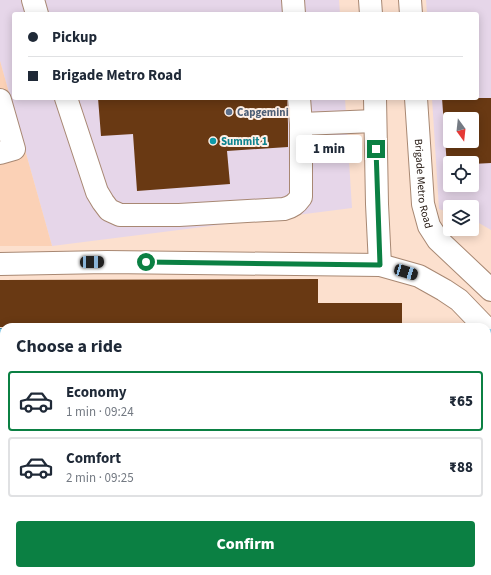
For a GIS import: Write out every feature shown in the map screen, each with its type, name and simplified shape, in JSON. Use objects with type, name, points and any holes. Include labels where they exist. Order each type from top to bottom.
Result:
[{"type":"street","points":[[33,0],[36,12]]},
{"type":"street","points":[[293,0],[294,12]]},
{"type":"street","points":[[370,0],[371,12]]},
{"type":"street","points":[[410,0],[411,12]]},
{"type":"street","points":[[0,100],[14,149],[0,153]]},
{"type":"street","points":[[67,100],[97,192],[109,210],[120,215],[178,215],[284,209],[290,208],[297,204],[301,197],[301,124],[299,100]]},
{"type":"street","points":[[375,100],[380,265]]},
{"type":"street","name":"Brigade Metro Road","points":[[416,100],[423,204],[429,226],[438,240],[491,290]]},
{"type":"street","points":[[301,124],[375,121]]},
{"type":"street","points":[[0,264],[108,262],[380,265],[419,276],[444,290],[459,300],[481,323]]},
{"type":"shaded area","points":[[0,0],[339,0],[340,12],[12,12],[12,100],[345,100],[352,208],[52,246],[0,61]]},
{"type":"shaded area","points":[[426,0],[491,0],[491,230],[479,223],[479,200],[443,200],[443,210],[439,209],[432,100],[479,100],[479,12],[427,12]]},
{"type":"shaded area","points":[[0,61],[52,246],[0,246]]},
{"type":"building","points":[[479,98],[491,98],[491,163],[479,164],[479,156],[446,156],[446,148],[479,148],[479,112],[443,112],[442,100],[479,100]]},
{"type":"building","name":"Summit 1","points":[[98,100],[287,100],[288,147],[227,151],[230,184],[137,191],[133,134],[101,136]]},
{"type":"building","points":[[318,279],[318,303],[402,303],[402,323],[0,323],[0,280]]},
{"type":"place","name":"Capgemini","points":[[229,112]]},
{"type":"place","name":"Summit 1","points":[[213,141]]},
{"type":"route","points":[[146,262],[380,265],[376,149]]}]
